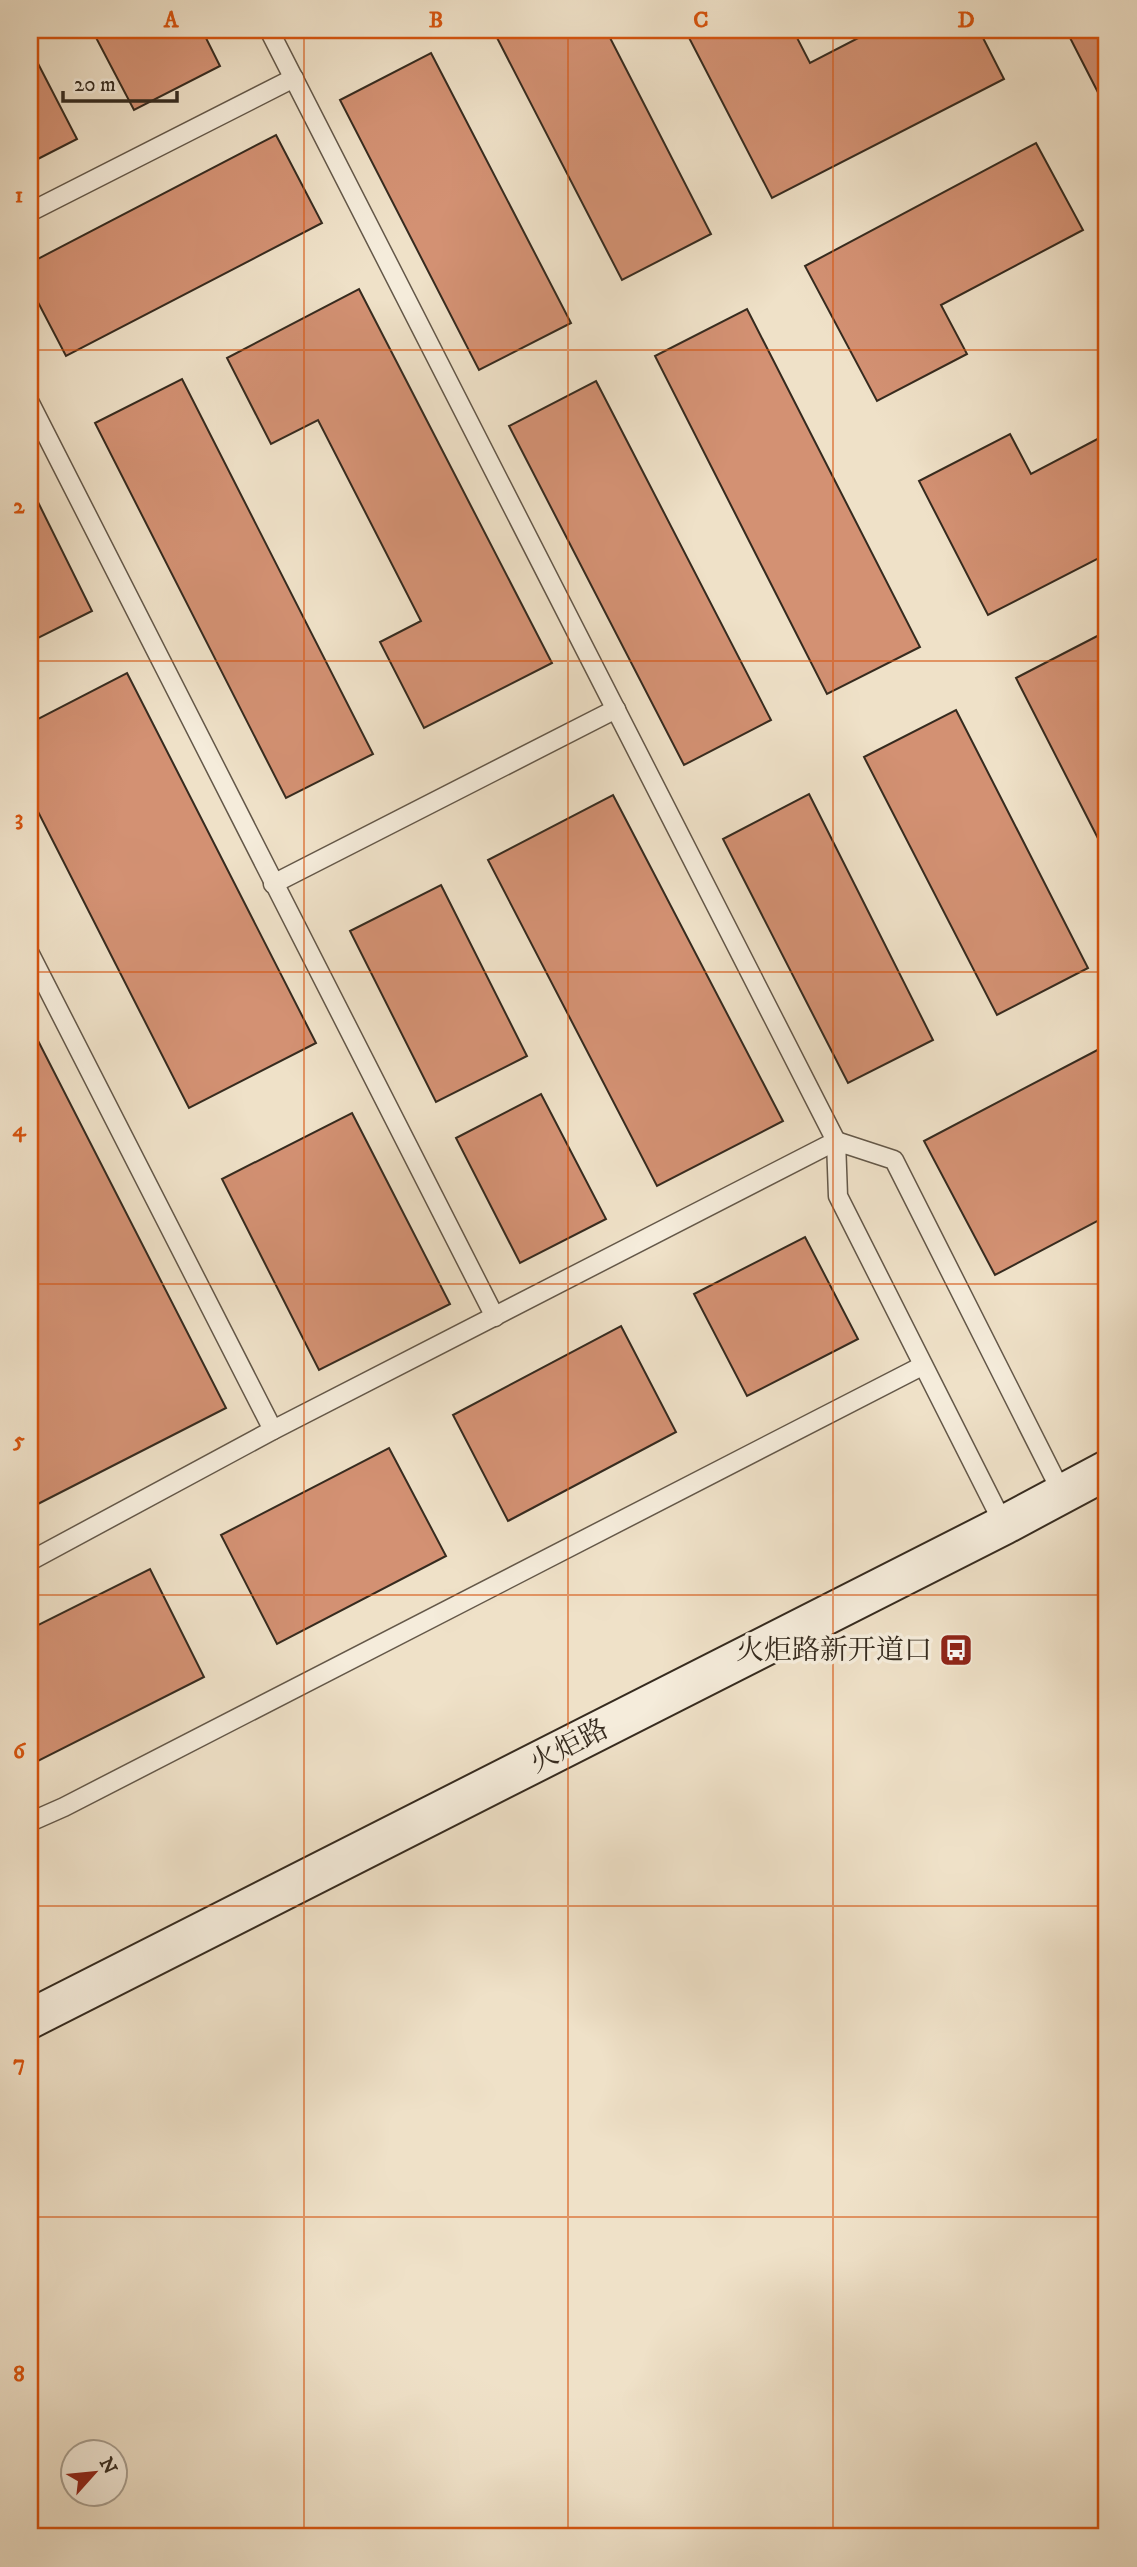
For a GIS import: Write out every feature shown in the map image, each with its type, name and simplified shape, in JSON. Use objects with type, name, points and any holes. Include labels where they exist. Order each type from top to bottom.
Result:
[{"type":"main road","name":"火炬路","points":[[30,2019],[1004,1525],[1107,1470]]},
{"type":"lane","points":[[269,30],[836,1141],[838,1196],[1004,1525]]},
{"type":"lane","points":[[30,212],[294,78]]},
{"type":"lane","points":[[30,404],[495,1317]]},
{"type":"lane","points":[[273,884],[616,709]]},
{"type":"lane","points":[[30,954],[273,1430]]},
{"type":"lane","points":[[30,1561],[273,1430],[836,1141],[894,1160],[1062,1493]]},
{"type":"lane","points":[[30,1822],[64,1807],[922,1366]]},
{"type":"building","points":[[92,30],[202,30],[220,66],[134,110]]},
{"type":"building","points":[[493,30],[606,30],[711,234],[622,280]]},
{"type":"building","points":[[685,30],[793,30],[810,63],[866,34],[864,30],[979,30],[1004,79],[772,198]]},
{"type":"building","points":[[1066,30],[1107,30],[1107,110]]},
{"type":"building","points":[[30,48],[77,139],[30,163]]},
{"type":"building","points":[[431,53],[571,323],[479,370],[340,100]]},
{"type":"building","points":[[276,135],[322,223],[66,356],[30,287],[30,263]]},
{"type":"building","points":[[1036,143],[1083,230],[941,305],[967,354],[877,401],[805,266]]},
{"type":"building","points":[[359,289],[552,663],[424,728],[380,642],[421,621],[318,420],[271,444],[227,358]]},
{"type":"building","points":[[747,309],[920,647],[827,694],[655,356]]},
{"type":"building","points":[[182,379],[373,754],[286,798],[95,423]]},
{"type":"building","points":[[596,381],[771,720],[684,765],[509,426]]},
{"type":"building","points":[[1010,434],[1031,474],[1107,434],[1107,554],[988,615],[919,481]]},
{"type":"building","points":[[30,486],[92,611],[30,642]]},
{"type":"building","points":[[1107,631],[1107,856],[1016,678]]},
{"type":"building","points":[[127,673],[316,1043],[189,1108],[30,796],[30,723]]},
{"type":"building","points":[[956,710],[1088,968],[997,1015],[864,757]]},
{"type":"building","points":[[809,794],[933,1040],[848,1083],[723,839]]},
{"type":"building","points":[[613,795],[783,1121],[657,1186],[488,860]]},
{"type":"building","points":[[441,885],[527,1056],[436,1102],[350,931]]},
{"type":"building","points":[[30,1025],[226,1408],[30,1508]]},
{"type":"building","points":[[1107,1045],[1107,1216],[995,1275],[924,1141]]},
{"type":"building","points":[[541,1094],[606,1219],[520,1263],[456,1138]]},
{"type":"building","points":[[352,1113],[450,1304],[319,1370],[222,1179]]},
{"type":"building","points":[[805,1237],[858,1339],[747,1396],[694,1294]]},
{"type":"building","points":[[621,1326],[676,1432],[508,1521],[453,1415]]},
{"type":"building","points":[[389,1448],[446,1556],[277,1644],[221,1535]]},
{"type":"building","points":[[150,1569],[204,1677],[34,1763],[30,1755],[30,1629]]},
{"type":"place","name":"火炬路新开道口","points":[[956,1650]]}]
